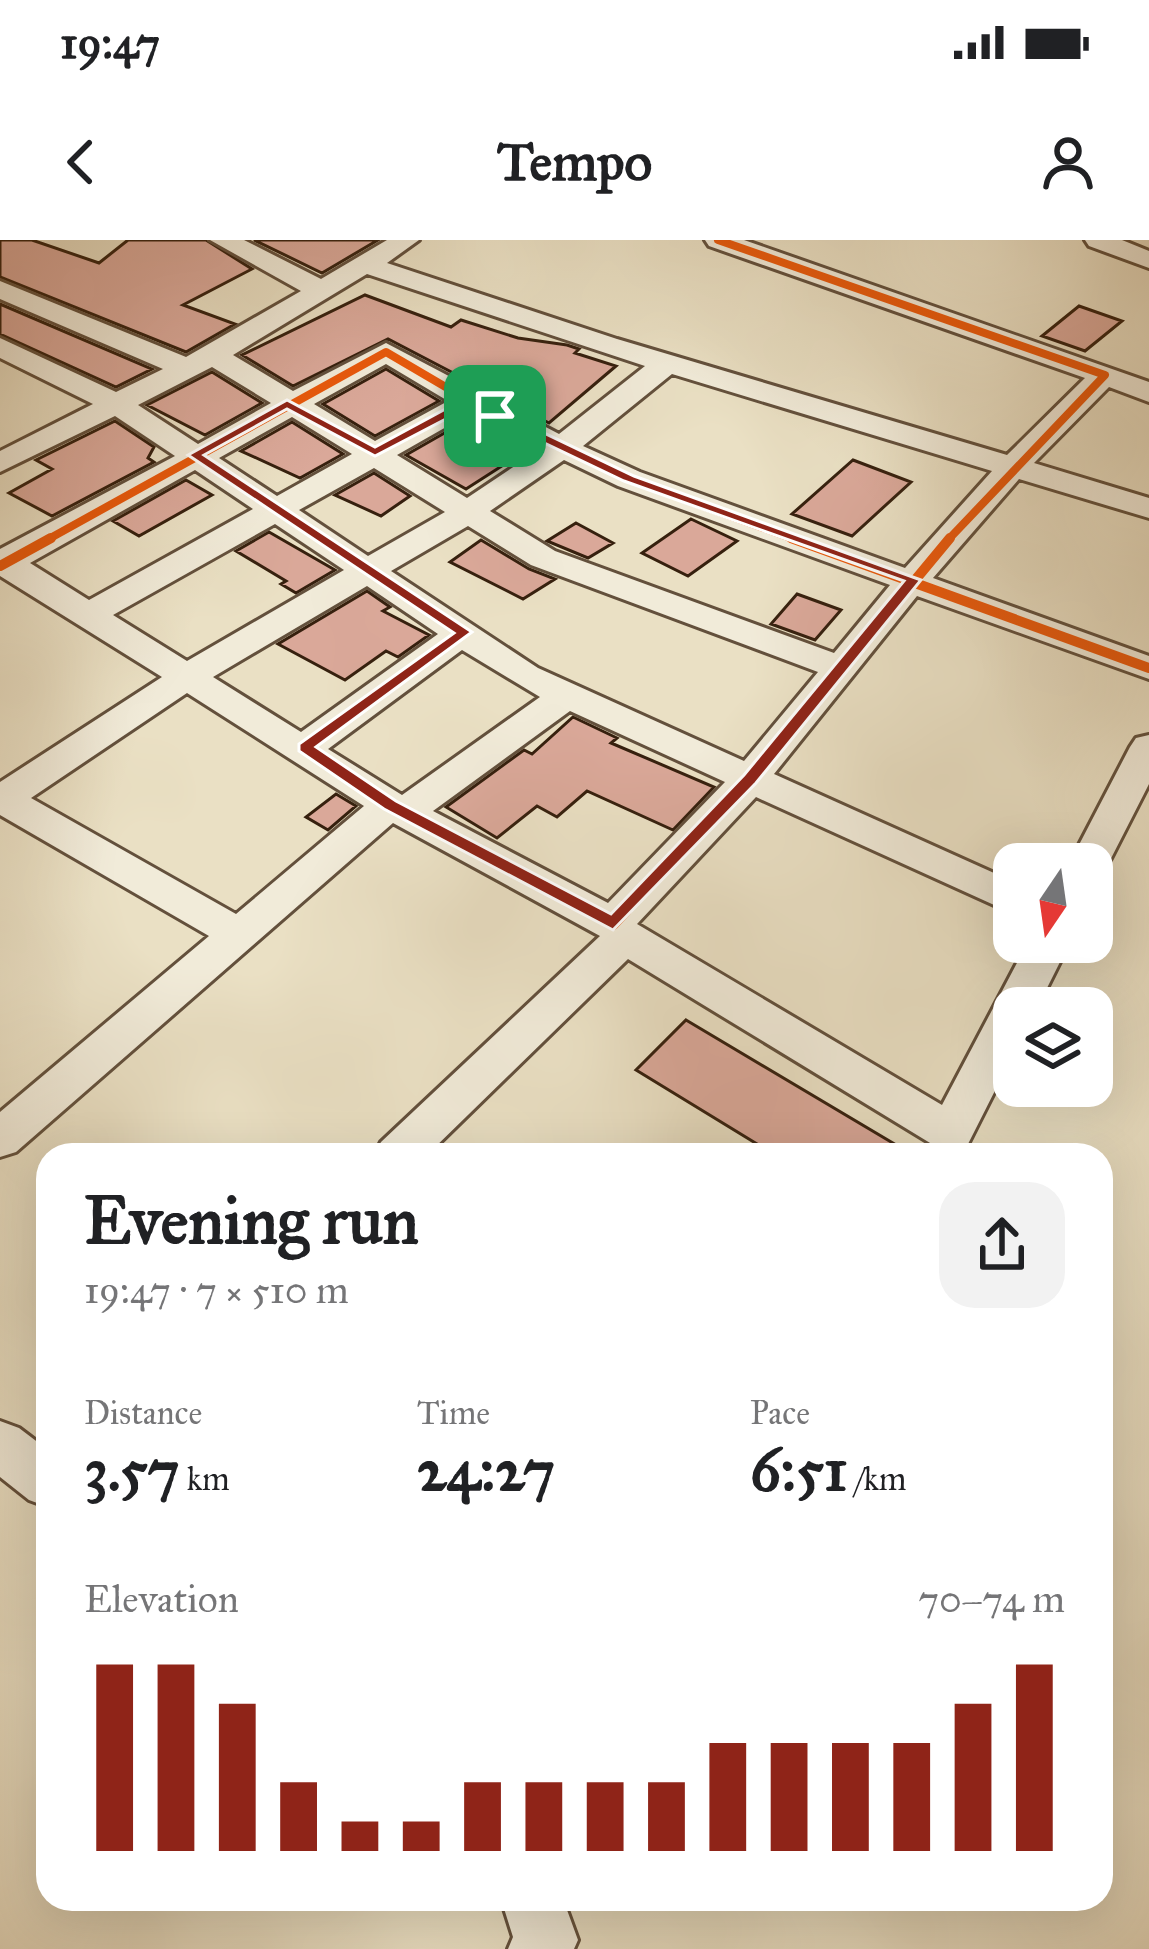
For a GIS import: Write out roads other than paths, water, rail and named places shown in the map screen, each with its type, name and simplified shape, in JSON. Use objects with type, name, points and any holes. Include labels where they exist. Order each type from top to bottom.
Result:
[{"type":"street","points":[[223,240],[325,292]]},
{"type":"street","points":[[266,262],[297,240]]},
{"type":"street","points":[[0,463],[200,362],[406,240]]},
{"type":"street","points":[[718,240],[1149,394]]},
{"type":"street","points":[[1098,240],[1149,260]]},
{"type":"street","points":[[369,266],[667,363],[1149,508]]},
{"type":"street","points":[[4,294],[200,362],[287,404],[375,452],[543,558],[841,668]]},
{"type":"street","points":[[0,346],[58,314]]},
{"type":"street","points":[[0,346],[118,404],[525,676],[993,889]]},
{"type":"street","points":[[993,1050],[951,1133],[619,930],[398,808],[2,563],[386,352],[469,402],[629,478],[1149,668]]},
{"type":"street","points":[[237,933],[1,798],[185,678],[468,512],[560,448],[667,363]]},
{"type":"street","points":[[0,386],[40,367]]},
{"type":"street","points":[[409,1143],[619,930],[913,580],[1014,466],[1105,375]]},
{"type":"street","points":[[88,615],[469,402]]},
{"type":"street","points":[[304,747],[464,632]]},
{"type":"street","points":[[0,1139],[237,933],[398,808],[567,695]]},
{"type":"street","points":[[1100,843],[1149,748]]},
{"type":"street","points":[[0,1445],[36,1473]]},
{"type":"street","points":[[536,1911],[546,1940],[540,1949]]}]
